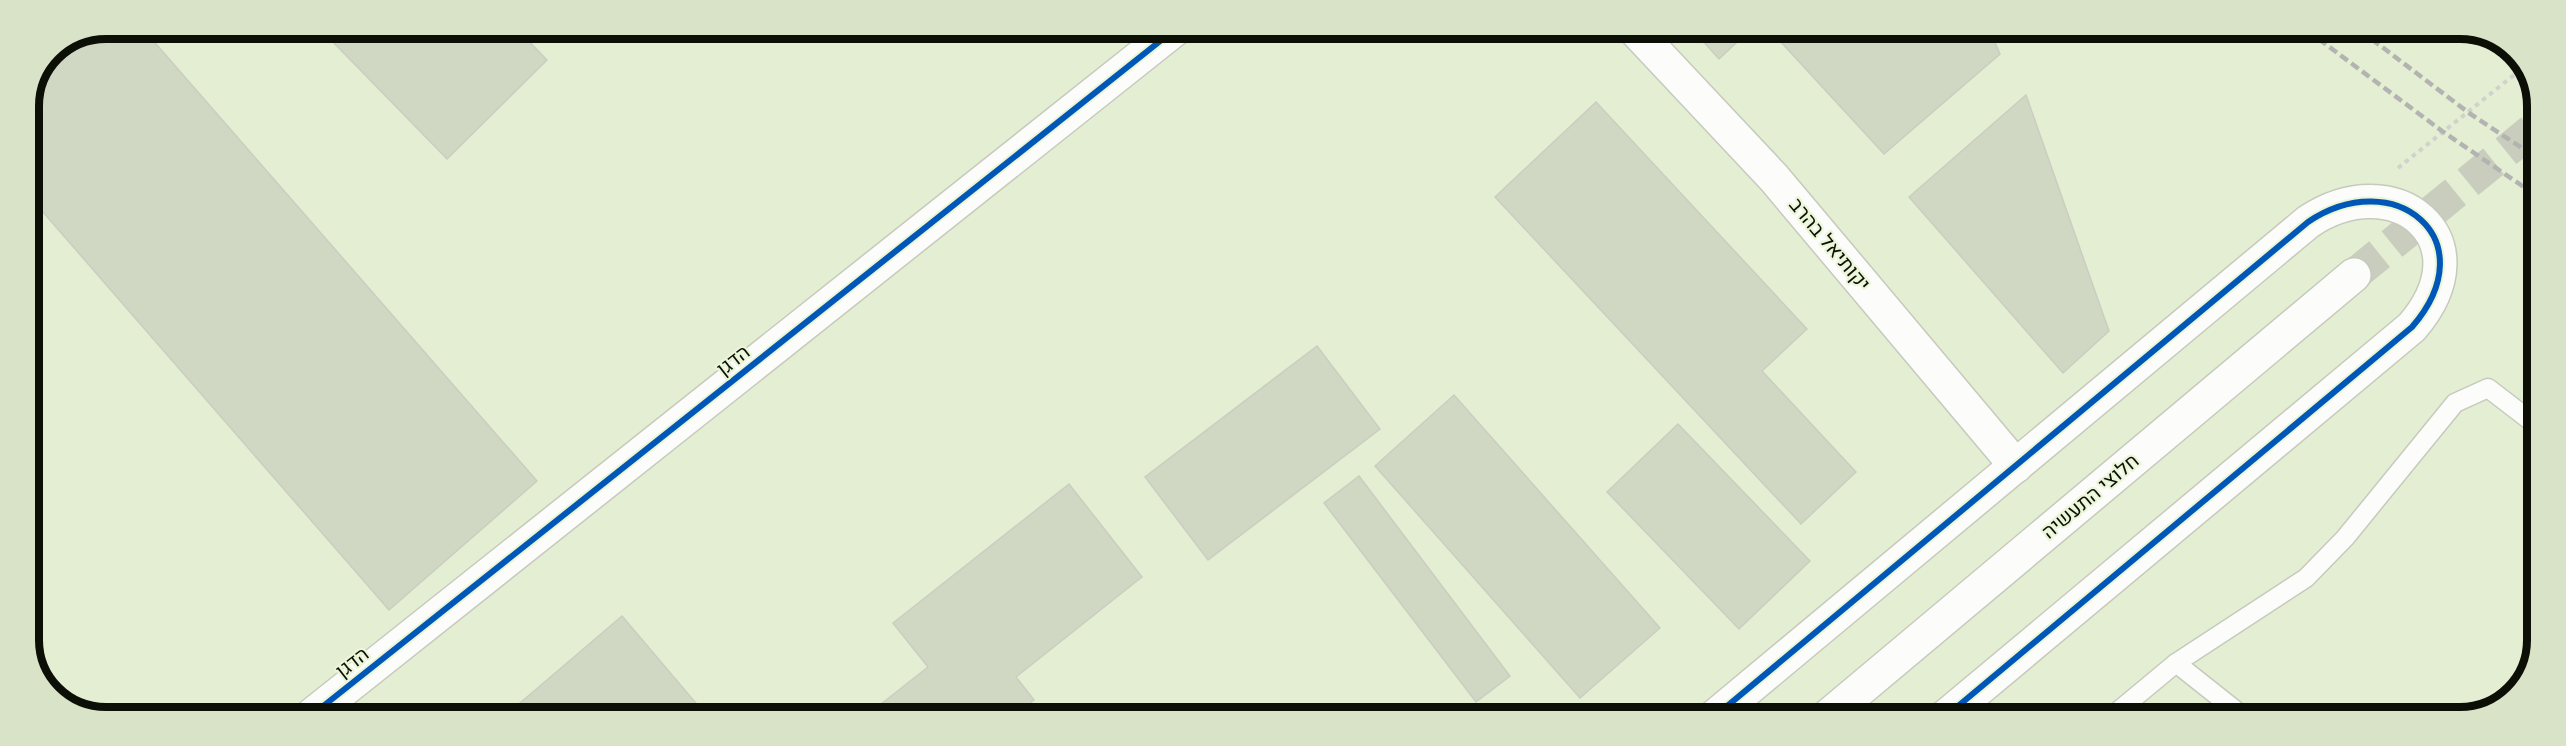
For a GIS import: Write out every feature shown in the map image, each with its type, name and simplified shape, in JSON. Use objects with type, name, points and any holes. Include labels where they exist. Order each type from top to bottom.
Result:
[{"type":"street","name":"הדגן","points":[[322,707],[1163,39]]},
{"type":"street","name":"יקותיאל בהרב","points":[[1643,39],[1774,178],[2016,466]]},
{"type":"street","points":[[1726,707],[2322,212],[2358,202],[2382,202],[2398,206],[2428,225],[2440,254],[2437,284],[2424,313],[2412,327],[1958,707]]},
{"type":"street","name":"חלוצי התעשיה","points":[[1839,707],[2354,275]]},
{"type":"lane","points":[[2123,707],[2176,663],[2306,578],[2345,538],[2455,403],[2488,388],[2527,418]]},
{"type":"lane","points":[[2176,663],[2231,707]]},
{"type":"path","points":[[2358,202],[2442,131],[2518,72]]},
{"type":"shaded area","points":[[2460,39],[2477,41],[2497,50],[2510,62],[2522,80],[2527,101],[2527,640],[2525,657],[2516,677],[2501,693],[2482,703],[2460,707],[106,707],[89,705],[69,696],[50,677],[44,666],[39,645],[39,106],[40,93],[50,69],[69,50],[93,40]]},
{"type":"building","points":[[152,39],[537,481],[389,610],[39,208],[40,93],[50,69],[69,50],[93,40]]},
{"type":"building","points":[[527,39],[547,60],[447,159],[331,40]]},
{"type":"building","points":[[1701,39],[1740,39],[1719,59]]},
{"type":"building","points":[[1782,39],[1993,39],[2000,54],[1884,154],[1780,41]]},
{"type":"building","points":[[2026,95],[2109,331],[2063,373],[1909,197]]},
{"type":"building","points":[[1596,102],[1807,329],[1762,371],[1856,472],[1801,524],[1495,197]]},
{"type":"building","points":[[1317,346],[1380,429],[1208,560],[1145,477]]},
{"type":"building","points":[[1454,395],[1660,628],[1580,698],[1375,466]]},
{"type":"building","points":[[1678,424],[1810,561],[1739,629],[1607,492]]},
{"type":"building","points":[[1359,476],[1510,676],[1476,702],[1324,503]]},
{"type":"building","points":[[1069,484],[1142,577],[1016,677],[1034,700],[1025,707],[877,707],[928,667],[893,623]]},
{"type":"building","points":[[622,616],[699,707],[515,707]]},
{"type":"tunnel","points":[[2354,275],[2527,134]]},
{"type":"railway","points":[[2319,39],[2442,131],[2527,189]]},
{"type":"railway","points":[[2372,39],[2469,113],[2527,151]]},
{"type":"cycle path","points":[[322,707],[1163,39]]},
{"type":"cycle path","points":[[1726,707],[2308,222],[2340,206],[2371,202],[2399,207],[2421,220],[2435,240],[2440,265],[2433,295],[2412,327],[1957,707]]}]
